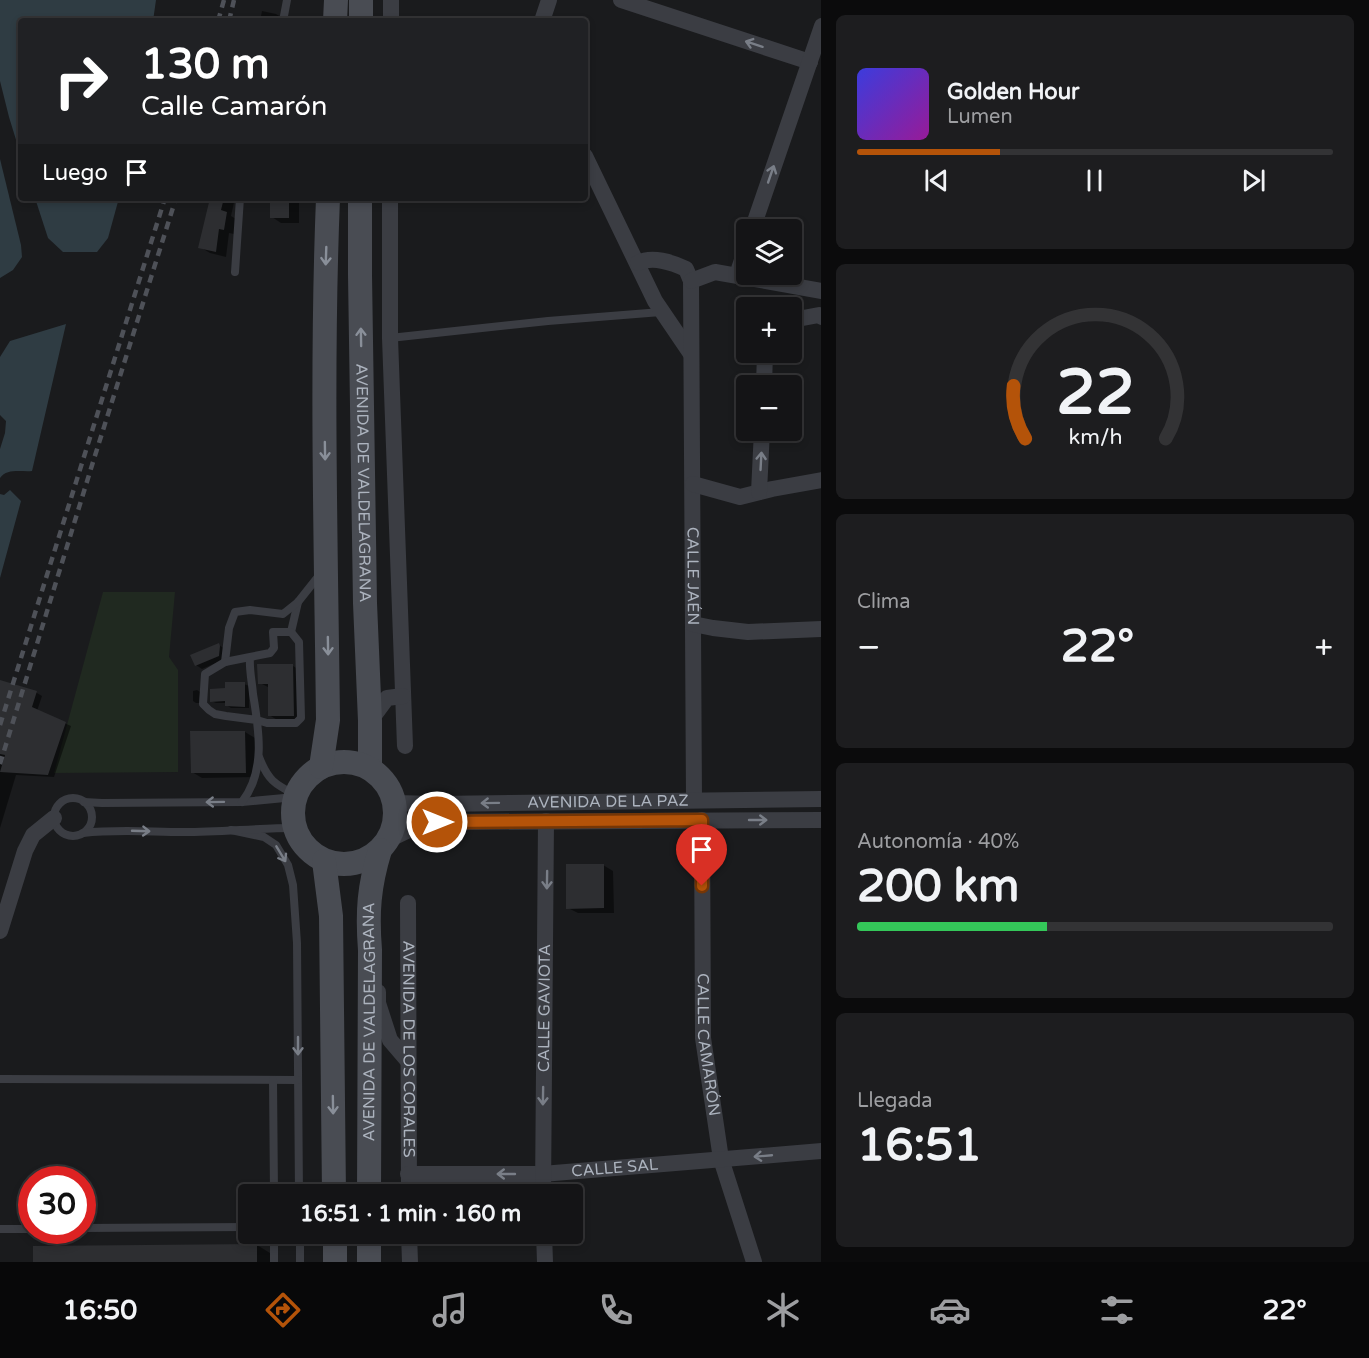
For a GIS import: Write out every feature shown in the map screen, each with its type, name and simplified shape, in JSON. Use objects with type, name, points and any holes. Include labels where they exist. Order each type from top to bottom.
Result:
[{"type":"main road","points":[[336,0],[336,18]]},
{"type":"main road","points":[[361,0],[361,18]]},
{"type":"main road","points":[[321,767],[328,720],[325,405],[328,201]]},
{"type":"main road","name":"AVENIDA DE VALDELAGRANA","points":[[360,201],[365,603],[370,768]]},
{"type":"main road","points":[[337,762],[354,762],[370,768],[388,786],[395,803],[394,827],[384,845],[368,859],[354,864],[324,861],[301,842],[294,828],[292,813],[295,796],[301,783],[321,767],[337,762]]},
{"type":"main road","name":"AVENIDA DE VALDELAGRANA","points":[[369,1184],[370,950],[368,915],[372,875],[384,845]]},
{"type":"main road","points":[[324,861],[331,924],[334,1184]]},
{"type":"main road","points":[[335,1244],[335,1262]]},
{"type":"main road","points":[[369,1244],[369,1262]]},
{"type":"street","points":[[391,0],[391,18]]},
{"type":"street","points":[[543,18],[549,0]]},
{"type":"street","points":[[621,0],[810,62]]},
{"type":"street","points":[[756,219],[821,29]]},
{"type":"street","points":[[588,162],[659,306],[691,354]]},
{"type":"street","points":[[390,201],[390,338],[405,746]]},
{"type":"street","points":[[638,263],[645,259],[659,260],[679,266],[686,269],[691,281],[715,272],[736,275]]},
{"type":"street","name":"CALLE JAÉN","points":[[691,281],[694,800]]},
{"type":"street","points":[[790,285],[821,291]]},
{"type":"street","points":[[802,318],[821,316]]},
{"type":"street","points":[[759,492],[761,441]]},
{"type":"street","points":[[693,484],[740,497],[821,480]]},
{"type":"street","points":[[693,624],[748,632],[821,629]]},
{"type":"street","points":[[370,721],[387,698],[403,696]]},
{"type":"street","name":"AVENIDA DE LA PAZ","points":[[395,803],[821,799]]},
{"type":"street","points":[[0,931],[33,835],[54,818]]},
{"type":"street","name":"CALLE CAMARÓN","points":[[702,820],[703,1038],[720,1159],[754,1262]]},
{"type":"street","name":"AVENIDA DE LA PAZ","points":[[384,845],[413,828],[437,822],[821,820]]},
{"type":"street","name":"CALLE GAVIOTA","points":[[542,1184],[546,821]]},
{"type":"street","name":"AVENIDA DE LOS CORALES","points":[[408,903],[408,1184]]},
{"type":"street","points":[[370,950],[377,972],[378,1003],[390,1040],[408,1061]]},
{"type":"street","name":"CALLE SAL","points":[[408,1174],[542,1174],[821,1151]]},
{"type":"street","points":[[409,1244],[410,1262]]},
{"type":"street","points":[[544,1244],[545,1262]]},
{"type":"lane","points":[[284,18],[287,0]]},
{"type":"lane","points":[[235,272],[240,201]]},
{"type":"lane","points":[[390,338],[659,306]]},
{"type":"lane","points":[[364,543],[374,595]]},
{"type":"lane","points":[[225,662],[229,628],[235,612],[250,610],[283,614],[298,602],[326,566]]},
{"type":"lane","points":[[291,632],[298,602]]},
{"type":"lane","points":[[273,632],[291,632],[299,642],[301,718],[296,723],[267,723],[215,714],[203,704],[205,674],[225,662],[270,653],[274,648],[273,632]]},
{"type":"lane","points":[[368,688],[374,674],[376,645]]},
{"type":"lane","points":[[242,801],[252,784],[259,757],[257,720],[249,666],[250,657]]},
{"type":"lane","points":[[259,757],[265,771],[276,785],[295,796]]},
{"type":"lane","points":[[294,828],[185,832],[107,830],[74,836],[60,831],[54,818],[57,806],[66,799],[114,803],[242,801],[295,796]]},
{"type":"lane","points":[[83,833],[92,818],[84,802]]},
{"type":"lane","points":[[231,830],[264,837],[276,845],[288,865],[293,885],[297,943],[299,1184]]},
{"type":"lane","points":[[0,1079],[298,1080]]},
{"type":"lane","points":[[273,1080],[274,1184]]},
{"type":"lane","points":[[96,1228],[238,1227]]},
{"type":"lane","points":[[0,1229],[18,1229]]},
{"type":"lane","points":[[274,1244],[274,1262]]},
{"type":"lane","points":[[300,1244],[300,1262]]},
{"type":"shaded area","points":[[0,0],[156,0],[153,18],[18,18],[18,146],[0,81]]},
{"type":"shaded area","points":[[0,159],[22,257],[13,270],[0,278]]},
{"type":"shaded area","points":[[36,201],[118,201],[108,238],[97,252],[63,252],[48,238]]},
{"type":"shaded area","points":[[66,324],[32,471],[10,472],[0,478],[0,449],[6,421],[0,415],[0,357],[10,341]]},
{"type":"shaded area","points":[[10,490],[21,501],[0,578],[0,494],[4,495]]},
{"type":"shaded area","points":[[103,592],[175,592],[169,657],[178,670],[178,772],[54,773]]},
{"type":"building","points":[[209,201],[223,201],[221,210],[227,212],[224,230],[219,229],[216,252],[198,248]]},
{"type":"building","points":[[270,201],[289,201],[289,218],[270,218]]},
{"type":"building","points":[[219,643],[219,656],[195,666],[190,655]]},
{"type":"building","points":[[257,664],[293,664],[294,716],[268,716],[268,684],[258,684]]},
{"type":"building","points":[[0,680],[37,691],[32,707],[66,722],[48,775],[0,772],[5,755],[0,754]]},
{"type":"building","points":[[225,682],[245,682],[245,707],[225,706],[225,701],[210,702],[210,689],[225,688]]},
{"type":"building","points":[[190,731],[245,731],[246,773],[191,773]]},
{"type":"building","points":[[566,864],[604,864],[604,908],[566,909]]},
{"type":"building","points":[[257,1244],[257,1262],[33,1262],[33,1246]]},
{"type":"railway","points":[[219,18],[224,0]]},
{"type":"railway","points":[[230,18],[234,0]]},
{"type":"railway","points":[[0,725],[164,201]]},
{"type":"railway","points":[[0,764],[175,201]]},
{"type":"route","points":[[437,822],[702,820],[702,886]]}]
